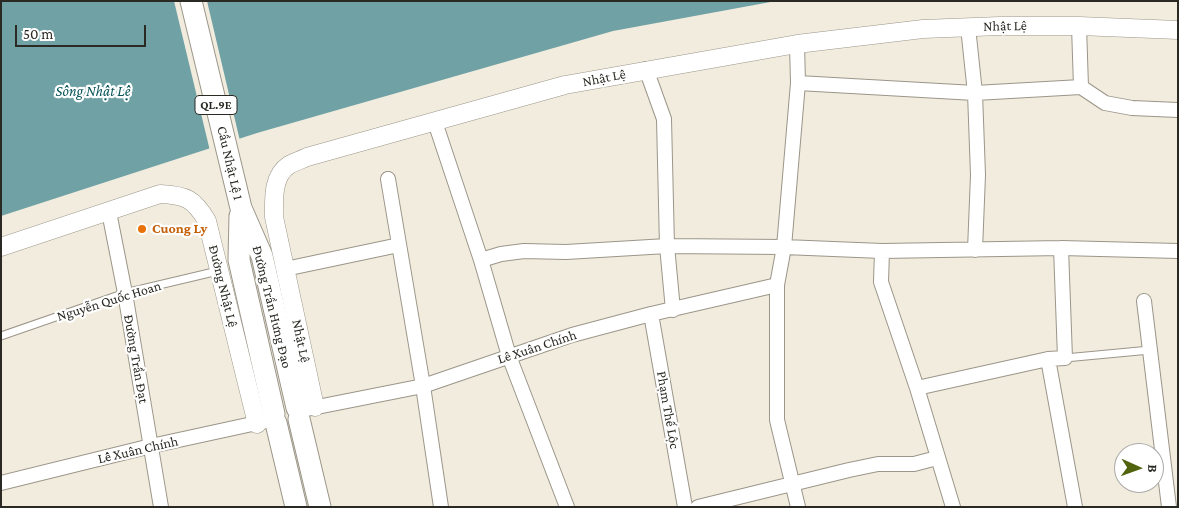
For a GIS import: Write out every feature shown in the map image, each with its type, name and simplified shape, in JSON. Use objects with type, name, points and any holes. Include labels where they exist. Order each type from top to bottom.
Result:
[{"type":"main road","name":"Cầu Nhật Lệ 1","points":[[191,1],[241,208]]},
{"type":"main road","name":"Đường Trần Hưng Đạo","points":[[241,208],[262,256],[303,411],[320,507]]},
{"type":"main road","name":"Đường Trần Hưng Đạo","points":[[241,208],[239,260],[270,420],[296,507]]},
{"type":"main road","points":[[270,420],[278,406],[285,403],[294,405],[303,411]]},
{"type":"street","name":"Nhật Lệ","points":[[303,411],[286,269],[274,217],[276,184],[282,171],[290,164],[307,157],[565,85],[797,44],[923,29],[968,27],[1079,26],[1178,30]]},
{"type":"street","points":[[1079,26],[1081,87]]},
{"type":"street","points":[[968,27],[975,94],[978,175],[975,250]]},
{"type":"street","points":[[797,44],[798,83],[784,247],[777,285],[777,420],[798,507]]},
{"type":"street","points":[[646,70],[664,119],[668,246],[673,310]]},
{"type":"street","points":[[798,83],[975,94],[1081,87],[1105,103],[1132,108],[1178,110]]},
{"type":"street","points":[[434,122],[481,260],[509,356],[567,507]]},
{"type":"street","points":[[388,179],[423,386],[441,507]]},
{"type":"street","name":"Đường Nhật Lệ","points":[[1,247],[160,194],[174,194],[188,198],[198,206],[207,221],[218,271],[270,420]]},
{"type":"street","name":"Đường Trần Đạt","points":[[109,212],[125,293],[161,507]]},
{"type":"street","points":[[286,269],[399,245]]},
{"type":"street","points":[[481,260],[501,254],[524,251],[566,252],[668,246],[784,247],[882,251],[1061,248],[1178,251]]},
{"type":"street","points":[[917,388],[1048,359],[1066,358],[1061,248]]},
{"type":"street","points":[[882,251],[881,282],[917,388],[953,507]]},
{"type":"street","name":"Lê Xuân Chính","points":[[303,411],[423,386],[572,335],[651,314],[777,285]]},
{"type":"street","points":[[1144,301],[1169,507]]},
{"type":"street","name":"Phạm Thế Lộc","points":[[651,314],[684,507]]},
{"type":"street","points":[[1048,359],[1075,507]]},
{"type":"street","name":"Lê Xuân Chính","points":[[1,483],[151,446],[270,420]]},
{"type":"street","points":[[698,507],[878,464],[914,464],[937,458]]},
{"type":"lane","name":"Nguyễn Quốc Hoan","points":[[1,336],[125,293],[218,271]]},
{"type":"lane","points":[[1066,358],[1150,350]]},
{"type":"water","name":"Sông Nhật Lệ","points":[[1,1],[776,1],[613,31],[257,133],[1,216]]},
{"type":"pier","points":[[174,1],[207,1],[240,141],[210,151]]},
{"type":"place","name":"Cuong Ly","points":[[142,229]]}]
